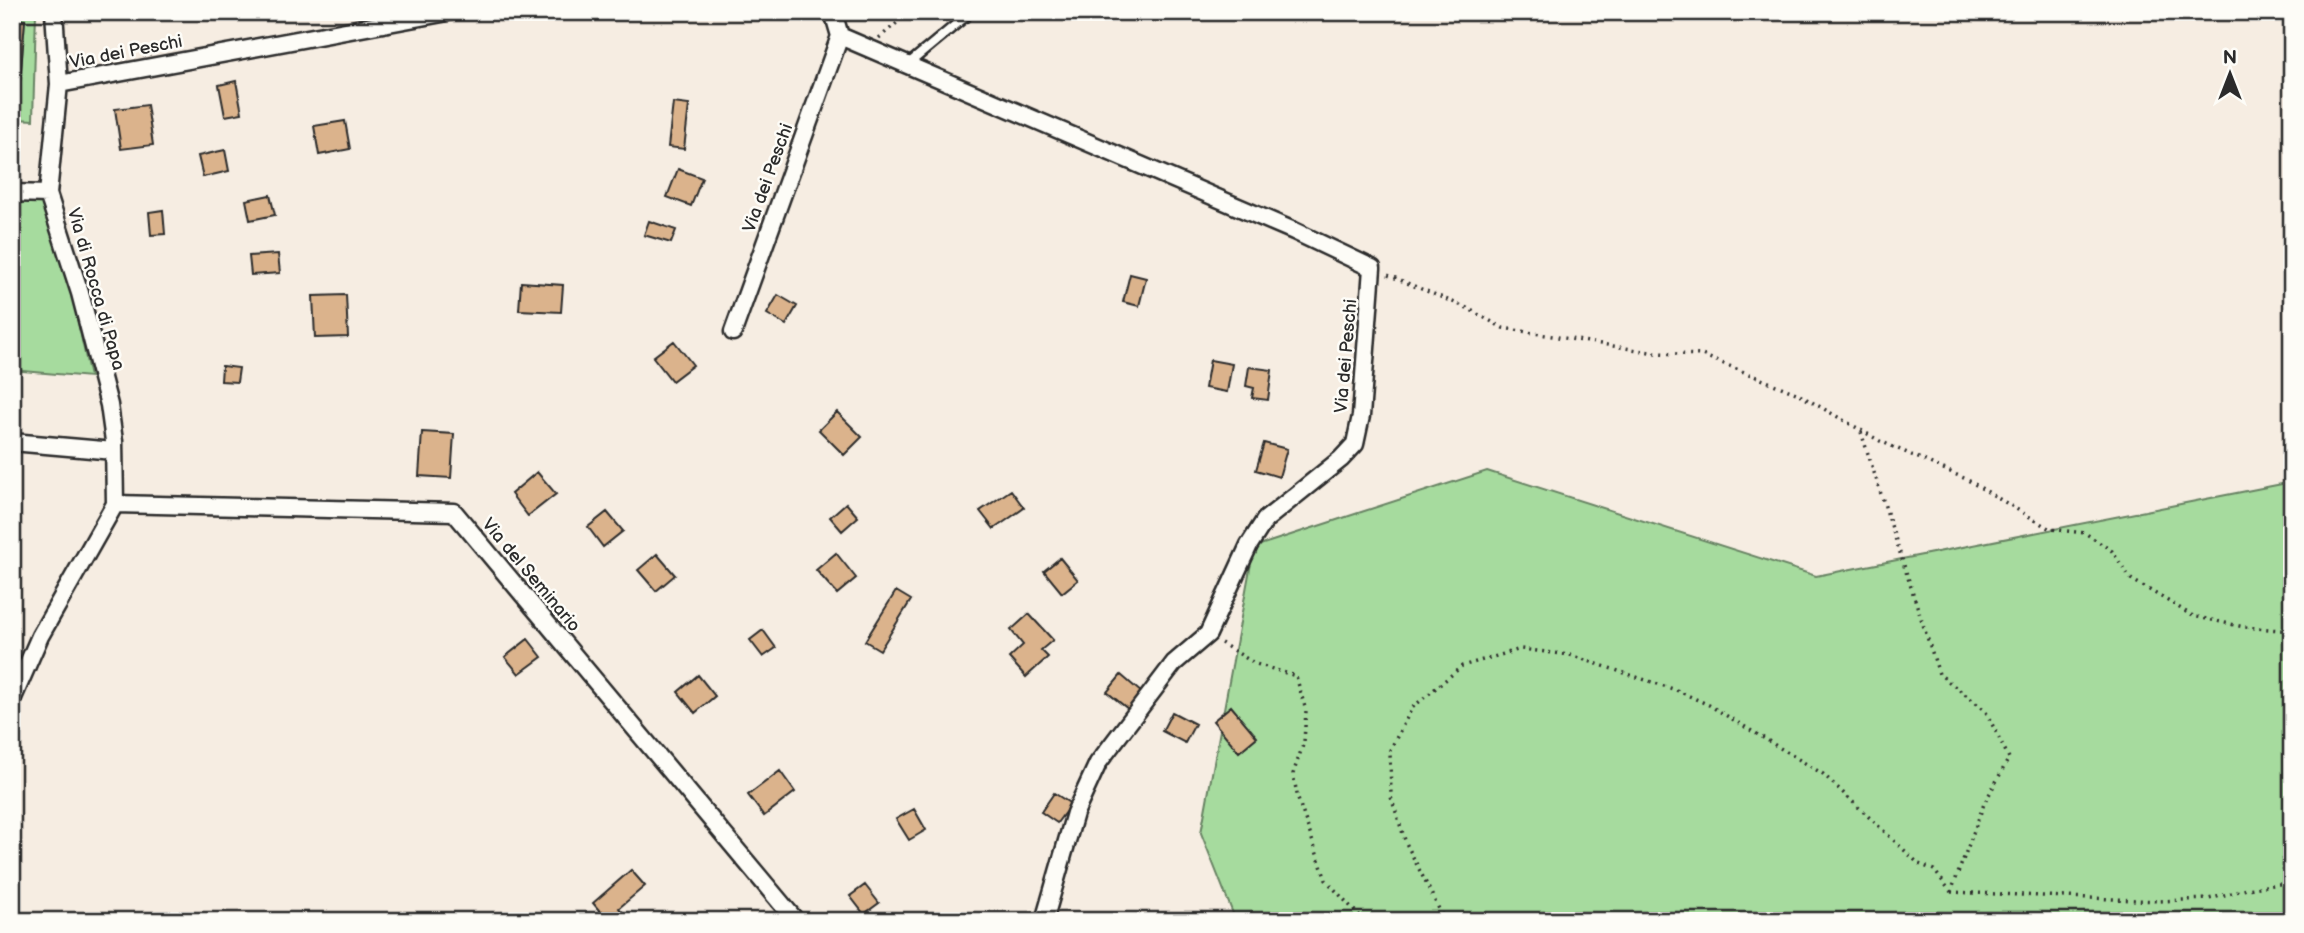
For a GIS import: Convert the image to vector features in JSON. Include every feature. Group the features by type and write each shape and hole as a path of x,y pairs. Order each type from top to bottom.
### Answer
{"street":[{"name":"Via di Rocca di Papa","path":"54,12 59,84 48,194 80,293 107,393 114,451 115,504"},
{"name":"Via dei Peschi","path":"59,84 448,12"},
{"path":"832,12 840,36 1294,231 1372,268"},
{"name":"Via dei Peschi","path":"733,332 840,36"},
{"path":"12,193 48,194"},
{"name":"Via dei Peschi","path":"1044,921 1075,813 1097,763 1174,663 1208,634 1249,545 1265,520 1342,459 1355,444 1361,416 1372,268"},
{"path":"12,442 114,451"},
{"path":"12,700 40,636 115,504"},
{"name":"Via del Seminario","path":"115,504 454,512 796,921"}],"lane":[{"path":"907,65 971,12"}],"path":[{"path":"867,48 910,12"},
{"path":"1372,268 1467,308 1503,328 1656,353 1702,355 1796,394 1880,441 1966,478 2050,529 2085,533 2112,551 2131,579 2193,617 2244,627 2292,631"},
{"path":"1860,430 1939,674 1985,710 2009,758 1984,804 1951,892"},
{"path":"1208,634 1256,664 1296,677 1306,711 1304,742 1293,774 1298,799 1307,830 1319,855 1325,880 1364,921"},
{"path":"1445,921 1406,844 1391,797 1390,750 1412,708 1462,666 1521,649 1570,655 1676,690 1709,705 1823,774 1919,864 1934,870 1951,892 2159,901 2209,899 2292,882"}],"green space":[{"path":"14,12 36,12 33,120 17,119 25,21 14,19"},
{"path":"12,193 26,193 41,203 52,223 65,262 90,377 12,370"},
{"path":"1487,471 1816,576 2292,482 2292,921 1236,921 1201,833 1254,547"}],"building":[{"path":"12,19 25,20 17,119 12,119"},
{"path":"236,81 242,113 225,116 219,85"},
{"path":"673,103 689,105 684,149 668,147"},
{"path":"147,105 153,145 121,149 115,109"},
{"path":"345,121 350,149 319,155 314,126"},
{"path":"12,132 21,132 18,176 12,176"},
{"path":"225,150 229,171 203,177 198,156"},
{"path":"678,169 702,178 691,206 667,197"},
{"path":"270,195 275,215 250,220 246,200"},
{"path":"163,210 165,234 151,235 149,212"},
{"path":"649,221 676,230 671,243 644,235"},
{"path":"278,254 280,273 251,275 249,256"},
{"path":"1130,274 1146,278 1139,306 1123,302"},
{"path":"521,282 563,285 561,312 519,310"},
{"path":"346,295 348,337 315,338 313,296"},
{"path":"778,295 797,306 786,325 767,314"},
{"path":"674,341 693,365 672,381 653,357"},
{"path":"1210,360 1232,364 1227,392 1205,388"},
{"path":"222,366 239,368 237,382 221,381"},
{"path":"1249,367 1272,370 1268,400 1252,398 1254,388 1246,386"},
{"path":"837,412 862,437 844,455 819,430"},
{"path":"422,432 454,434 451,478 419,476"},
{"path":"1264,443 1287,449 1279,477 1256,470"},
{"path":"537,472 556,494 528,516 511,494"},
{"path":"1011,490 1024,508 994,529 980,511"},
{"path":"846,503 858,517 842,531 830,517"},
{"path":"607,512 623,531 603,547 588,527"},
{"path":"836,553 856,578 837,594 816,570"},
{"path":"657,554 675,575 656,591 638,570"},
{"path":"1060,558 1078,580 1062,593 1044,571"},
{"path":"896,591 911,600 880,650 865,641"},
{"path":"1029,614 1053,640 1041,650 1048,657 1026,677 1009,658 1023,645 1011,630"},
{"path":"763,630 776,648 763,657 750,640"},
{"path":"528,639 542,657 519,674 505,657"},
{"path":"698,675 715,696 695,713 678,692"},
{"path":"1121,675 1142,693 1128,709 1107,692"},
{"path":"1231,706 1257,737 1239,752 1213,721"},
{"path":"1172,712 1195,724 1185,743 1162,731"},
{"path":"780,771 795,792 764,816 748,795"},
{"path":"1054,793 1071,804 1057,823 1041,812"},
{"path":"914,809 926,830 909,840 896,819"},
{"path":"631,870 645,886 619,908 625,915 619,921 608,921 593,903"},
{"path":"865,885 879,903 864,914 850,896"}]}
